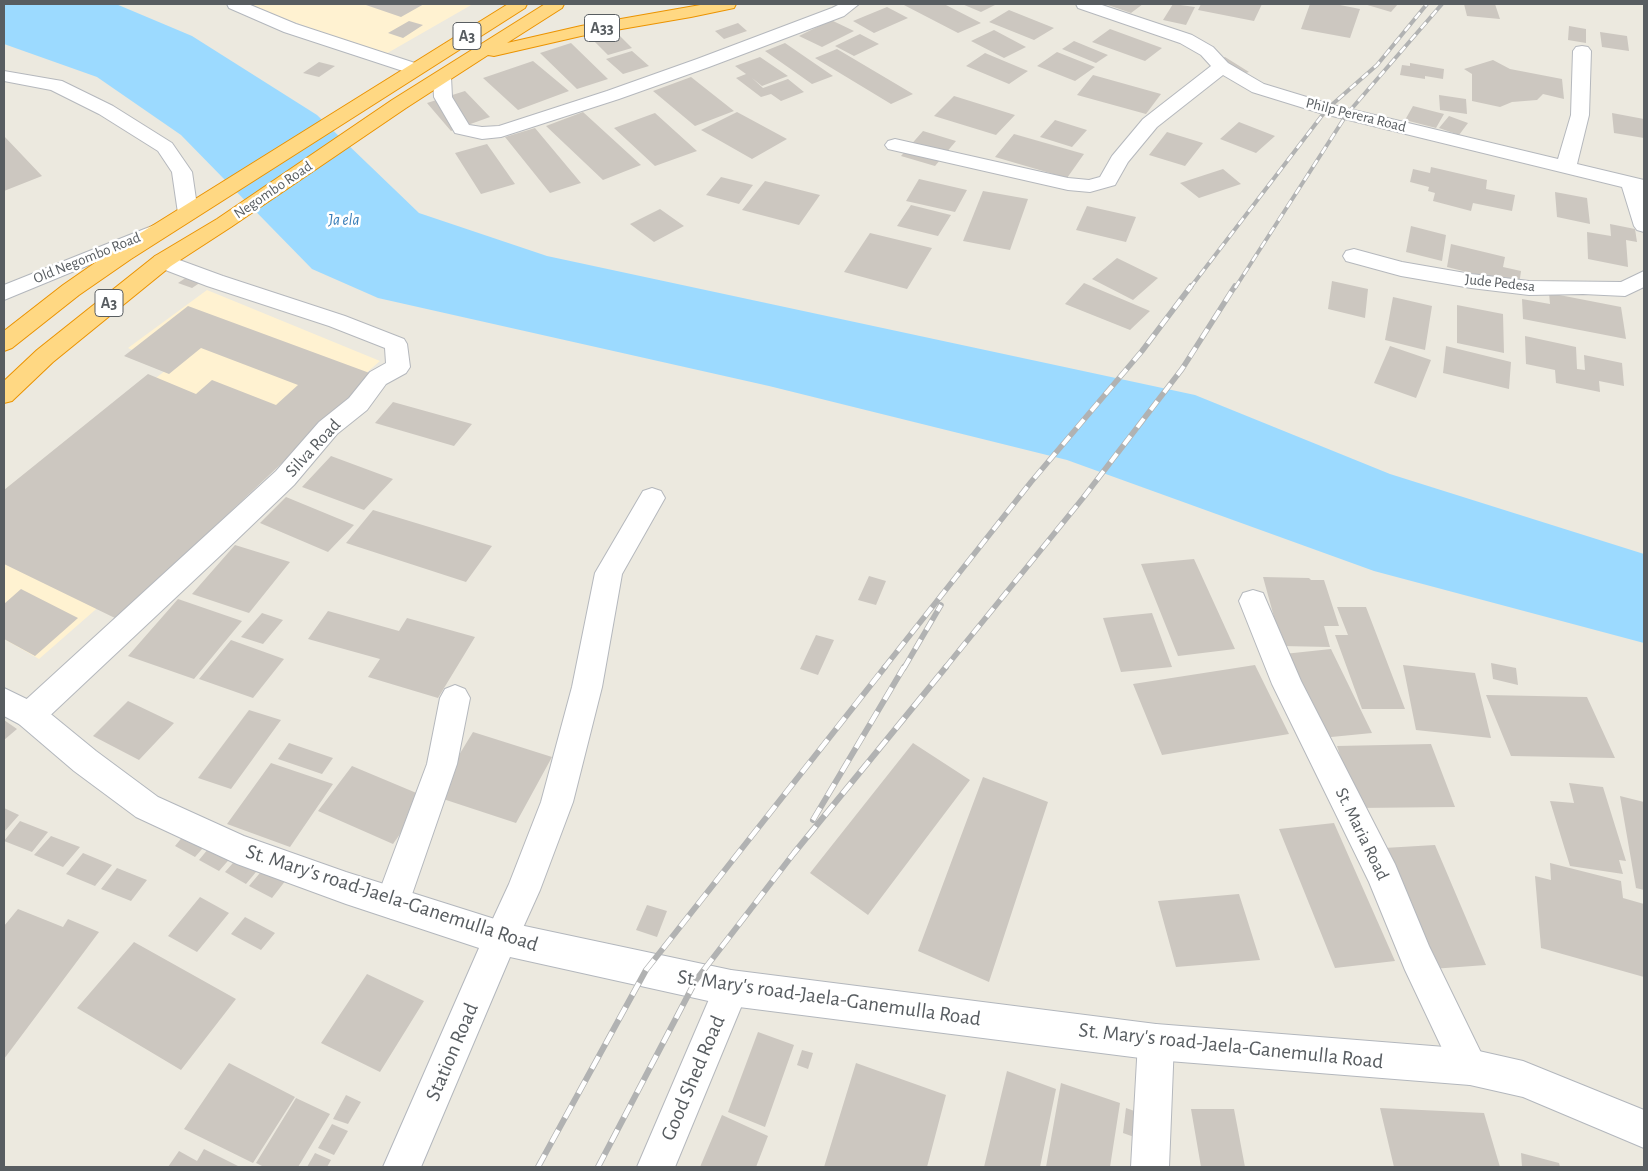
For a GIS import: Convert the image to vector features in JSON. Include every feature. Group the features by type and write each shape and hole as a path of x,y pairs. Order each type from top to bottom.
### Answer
{"highway":[{"name":"Negombo Road","path":"4,343 70,290 186,214 512,8 531,4"},
{"name":"Negombo Road","path":"4,395 45,356 163,261 224,223 422,89 556,4"},
{"name":"A33","path":"477,55 581,31 728,4"}],"street":[{"path":"235,4 290,28 416,69"},
{"path":"442,77 443,97 462,129 482,133 501,131 613,95 703,63 838,12 851,4"},
{"name":"Philp Perera Road","path":"1084,4 1186,39 1207,51 1222,67 1258,88 1328,109 1637,184"},
{"path":"1566,167 1580,115 1582,51"},
{"path":"895,145 1068,184 1090,186 1108,181 1119,160 1150,122 1222,67"},
{"path":"4,76 56,86 106,110 165,147 182,172 186,214"},
{"path":"1637,184 1644,226"},
{"name":"Old Negombo Road","path":"4,293 186,214"},
{"name":"Jude Pedesa","path":"1354,256 1401,269 1471,281 1530,288 1583,287 1626,289 1644,278"},
{"name":"Silva Road","path":"17,708 228,533 285,478 328,428 358,404 378,378 398,368 396,344 337,321 215,281 163,261"},
{"name":"Station Road","path":"402,1167 523,890 557,802 587,687 609,573 652,498"},
{"name":"St. Maria Road","path":"1253,601 1287,684 1383,875 1417,958 1470,1068"},
{"path":"392,903 442,764 455,698"},
{"name":"St. Mary's road-Jaela-Ganemulla Road","path":"17,708 147,807 237,849 392,903 501,938 731,988 1156,1042 1470,1068 1523,1079 1644,1129"},
{"name":"Good Shed Road","path":"656,1167 731,988"},
{"path":"1150,1167 1156,1042"}],"shaded area":[{"path":"245,4 473,4 384,55"},
{"path":"207,290 380,361 39,659 4,639 4,495 170,367 128,348"}],"water":[{"name":"Ja ela","path":"4,4 116,4 192,36 317,115 419,213 547,256 1195,395 1390,474 1644,554 1644,643 1374,571 1067,460 769,386 378,298 312,269 181,135 97,77 4,44"}],"building":[{"path":"424,4 401,17 366,5"},
{"path":"902,4 944,4 981,23 958,33"},
{"path":"962,4 997,4 981,12"},
{"path":"1105,4 1143,4 1131,13"},
{"path":"1173,4 1195,7 1186,25 1163,20"},
{"path":"1201,4 1262,4 1254,21 1198,10"},
{"path":"1310,4 1335,4 1360,9 1350,38 1301,29"},
{"path":"1364,4 1398,4 1391,12"},
{"path":"1464,4 1495,4 1500,19 1467,16"},
{"path":"887,7 908,18 874,33 853,21"},
{"path":"1009,10 1054,28 1034,40 989,22"},
{"path":"831,20 854,31 822,47 799,36"},
{"path":"409,21 423,25 403,38 388,33"},
{"path":"738,23 747,31 724,39 715,31"},
{"path":"1569,26 1586,29 1586,43 1568,40"},
{"path":"1110,29 1162,48 1145,61 1092,42"},
{"path":"994,30 1026,47 1004,58 971,41"},
{"path":"1600,32 1627,36 1629,51 1602,47"},
{"path":"617,33 632,48 608,55 593,40"},
{"path":"860,34 879,44 854,56 835,46"},
{"path":"1074,41 1108,55 1096,63 1062,49"},
{"path":"571,43 608,79 577,89 540,53"},
{"path":"785,43 833,76 812,84 765,51"},
{"path":"837,49 913,94 891,104 815,58"},
{"path":"632,51 649,66 623,74 606,59"},
{"path":"1057,52 1095,67 1075,81 1037,66"},
{"path":"985,53 1028,71 1009,84 966,66"},
{"path":"760,57 788,76 762,86 752,78 763,88 788,79 804,92 781,101 771,94 761,97 736,78 746,74 735,66"},
{"path":"1225,57 1249,72 1231,78 1208,63"},
{"path":"1493,60 1510,69 1562,79 1564,99 1543,94 1537,100 1512,102 1500,107 1472,101 1472,74 1464,69"},
{"path":"533,61 569,91 518,110 483,78"},
{"path":"319,62 335,66 319,77 303,73"},
{"path":"1410,63 1444,69 1443,79 1425,76 1425,79 1400,75 1402,65 1410,66"},
{"path":"1093,75 1161,94 1146,114 1077,95"},
{"path":"691,77 734,111 695,126 653,91"},
{"path":"465,91 490,117 451,131 427,103"},
{"path":"1439,95 1466,99 1467,114 1440,110"},
{"path":"954,96 1015,115 996,135 934,116"},
{"path":"1413,106 1444,114 1436,128 1405,120"},
{"path":"583,112 641,165 603,180 546,126"},
{"path":"737,112 787,139 752,159 701,130"},
{"path":"655,113 697,151 655,166 614,128"},
{"path":"1612,113 1644,119 1644,138 1614,133"},
{"path":"1449,116 1468,123 1459,135 1439,128"},
{"path":"1055,120 1087,130 1072,147 1040,137"},
{"path":"1239,122 1275,136 1256,153 1220,139"},
{"path":"535,128 581,183 550,193 505,137"},
{"path":"923,131 956,141 935,166 901,156"},
{"path":"1167,132 1203,143 1185,166 1149,155"},
{"path":"1014,134 1084,154 1067,178 995,157"},
{"path":"4,136 42,176 4,191"},
{"path":"487,144 515,184 481,194 455,153"},
{"path":"1431,167 1487,180 1486,189 1515,195 1512,211 1473,203 1471,211 1433,201 1435,193 1428,191 1429,187 1410,182 1413,169 1430,173"},
{"path":"1223,169 1241,184 1199,198 1180,183"},
{"path":"721,177 753,185 739,204 706,195"},
{"path":"919,179 967,190 955,212 906,201"},
{"path":"765,181 820,195 799,225 742,210"},
{"path":"983,191 1028,199 1010,250 963,241"},
{"path":"1555,192 1587,198 1590,224 1557,217"},
{"path":"911,205 951,215 938,236 897,226"},
{"path":"1087,206 1136,217 1126,242 1076,230"},
{"path":"660,209 684,226 654,242 630,224"},
{"path":"1610,224 1635,229 1637,242 1626,240 1628,267 1588,259 1587,232 1611,236"},
{"path":"1411,226 1446,235 1442,261 1406,252"},
{"path":"870,233 932,248 907,289 844,272"},
{"path":"1451,244 1505,257 1503,267 1521,271 1519,285 1447,267"},
{"path":"1117,258 1158,278 1133,300 1092,279"},
{"path":"187,277 201,282 192,288 178,283"},
{"path":"1332,281 1368,289 1365,318 1328,309"},
{"path":"1084,283 1150,311 1130,330 1065,304"},
{"path":"1549,293 1621,307 1626,339 1523,319 1522,299 1550,304"},
{"path":"1393,297 1432,306 1425,350 1385,340"},
{"path":"1457,305 1503,314 1504,353 1457,343"},
{"path":"188,306 375,375 117,619 4,564 4,490 148,374 196,394 212,380 276,405 298,385 201,348 169,374 124,356"},
{"path":"1525,336 1576,347 1577,369 1585,370 1584,355 1622,363 1624,386 1599,381 1600,392 1556,383 1555,370 1526,364"},
{"path":"1390,346 1431,360 1416,398 1374,383"},
{"path":"1446,346 1511,362 1509,389 1443,373"},
{"path":"393,402 472,424 454,446 375,423"},
{"path":"331,456 393,479 364,510 302,487"},
{"path":"286,497 354,525 328,552 260,523"},
{"path":"373,510 492,546 466,582 346,543"},
{"path":"235,545 290,562 249,613 192,594"},
{"path":"1194,559 1235,649 1178,656 1141,564"},
{"path":"869,576 886,581 876,605 858,600"},
{"path":"1263,577 1324,580 1339,626 1324,626 1330,647 1282,646"},
{"path":"21,589 78,618 35,656 4,639 4,604"},
{"path":"178,599 242,621 194,679 128,656"},
{"path":"1337,607 1366,607 1405,709 1362,709 1335,635 1348,635"},
{"path":"328,611 399,631 407,618 475,637 438,698 368,677 380,659 308,639"},
{"path":"262,613 283,620 263,644 241,637"},
{"path":"1152,613 1172,667 1121,672 1103,618"},
{"path":"816,635 834,640 818,675 800,669"},
{"path":"231,640 284,659 253,698 199,679"},
{"path":"1331,649 1372,733 1321,738 1284,654"},
{"path":"1491,663 1516,668 1518,685 1493,679"},
{"path":"1255,665 1289,734 1162,755 1133,684"},
{"path":"1403,665 1475,673 1491,738 1416,730"},
{"path":"1486,695 1587,697 1615,758 1511,756"},
{"path":"128,701 174,723 139,760 93,736"},
{"path":"249,710 281,720 231,789 198,778"},
{"path":"4,720 17,729 4,740"},
{"path":"473,732 552,757 516,823 434,796"},
{"path":"289,743 333,758 322,774 278,759"},
{"path":"913,743 970,780 868,915 810,873"},
{"path":"1431,744 1455,807 1357,808 1337,746"},
{"path":"271,763 333,784 290,847 227,824"},
{"path":"352,766 426,797 393,844 318,811"},
{"path":"983,777 1048,802 989,982 918,951"},
{"path":"1569,783 1603,787 1626,861 1619,860 1623,874 1570,866 1550,801 1574,803"},
{"path":"1620,796 1644,802 1644,890 1636,888"},
{"path":"4,808 19,815 4,832"},
{"path":"20,821 48,832 32,852 4,841"},
{"path":"1334,823 1395,961 1335,968 1279,829"},
{"path":"189,829 210,840 195,857 175,846"},
{"path":"51,836 80,847 63,867 34,855"},
{"path":"213,843 234,854 219,871 199,860"},
{"path":"1435,845 1486,965 1432,969 1384,848"},
{"path":"83,853 112,865 95,886 66,874"},
{"path":"240,855 261,866 246,884 225,872"},
{"path":"1550,863 1621,881 1623,898 1644,904 1644,977 1541,948 1535,876 1551,880"},
{"path":"117,868 147,880 131,901 101,889"},
{"path":"264,868 286,880 272,898 249,886"},
{"path":"1239,894 1260,960 1176,967 1158,901"},
{"path":"200,897 229,913 197,952 168,936"},
{"path":"647,905 667,911 657,937 636,930"},
{"path":"18,909 63,927 68,919 99,932 4,1059 4,926"},
{"path":"245,917 275,933 261,950 231,934"},
{"path":"134,942 236,999 181,1070 77,1008"},
{"path":"367,974 424,1001 380,1072 321,1043"},
{"path":"758,1032 794,1045 765,1127 728,1112"},
{"path":"802,1050 813,1053 808,1069 797,1065"},
{"path":"229,1063 295,1097 253,1163 184,1129"},
{"path":"856,1063 946,1095 927,1167 824,1167"},
{"path":"1007,1071 1056,1089 1040,1167 984,1167"},
{"path":"1061,1083 1120,1103 1110,1167 1046,1167"},
{"path":"346,1095 361,1102 348,1124 333,1119"},
{"path":"296,1098 330,1114 298,1167 264,1167 256,1163"},
{"path":"1126,1108 1140,1113 1137,1138 1123,1133"},
{"path":"1380,1108 1484,1113 1500,1167 1394,1167"},
{"path":"1191,1109 1234,1109 1245,1167 1201,1167"},
{"path":"722,1115 768,1136 756,1167 700,1167"},
{"path":"332,1124 348,1131 334,1155 318,1148"},
{"path":"204,1149 240,1167 168,1167 179,1151 197,1161"},
{"path":"315,1153 331,1160 327,1167 307,1167"},
{"path":"1521,1153 1559,1163 1560,1167 1522,1167"}],"railway":[{"path":"1190,288 1327,109 1377,65 1427,4"},
{"path":"1235,288 1347,114 1442,4"},
{"path":"884,668 1031,482 1142,351 1191,286"},
{"path":"945,668 1083,498 1182,369 1235,286"},
{"path":"904,668 941,605"},
{"path":"538,1167 646,970 885,667"},
{"path":"813,820 904,667"},
{"path":"598,1167 696,980 794,853 946,667"}]}
